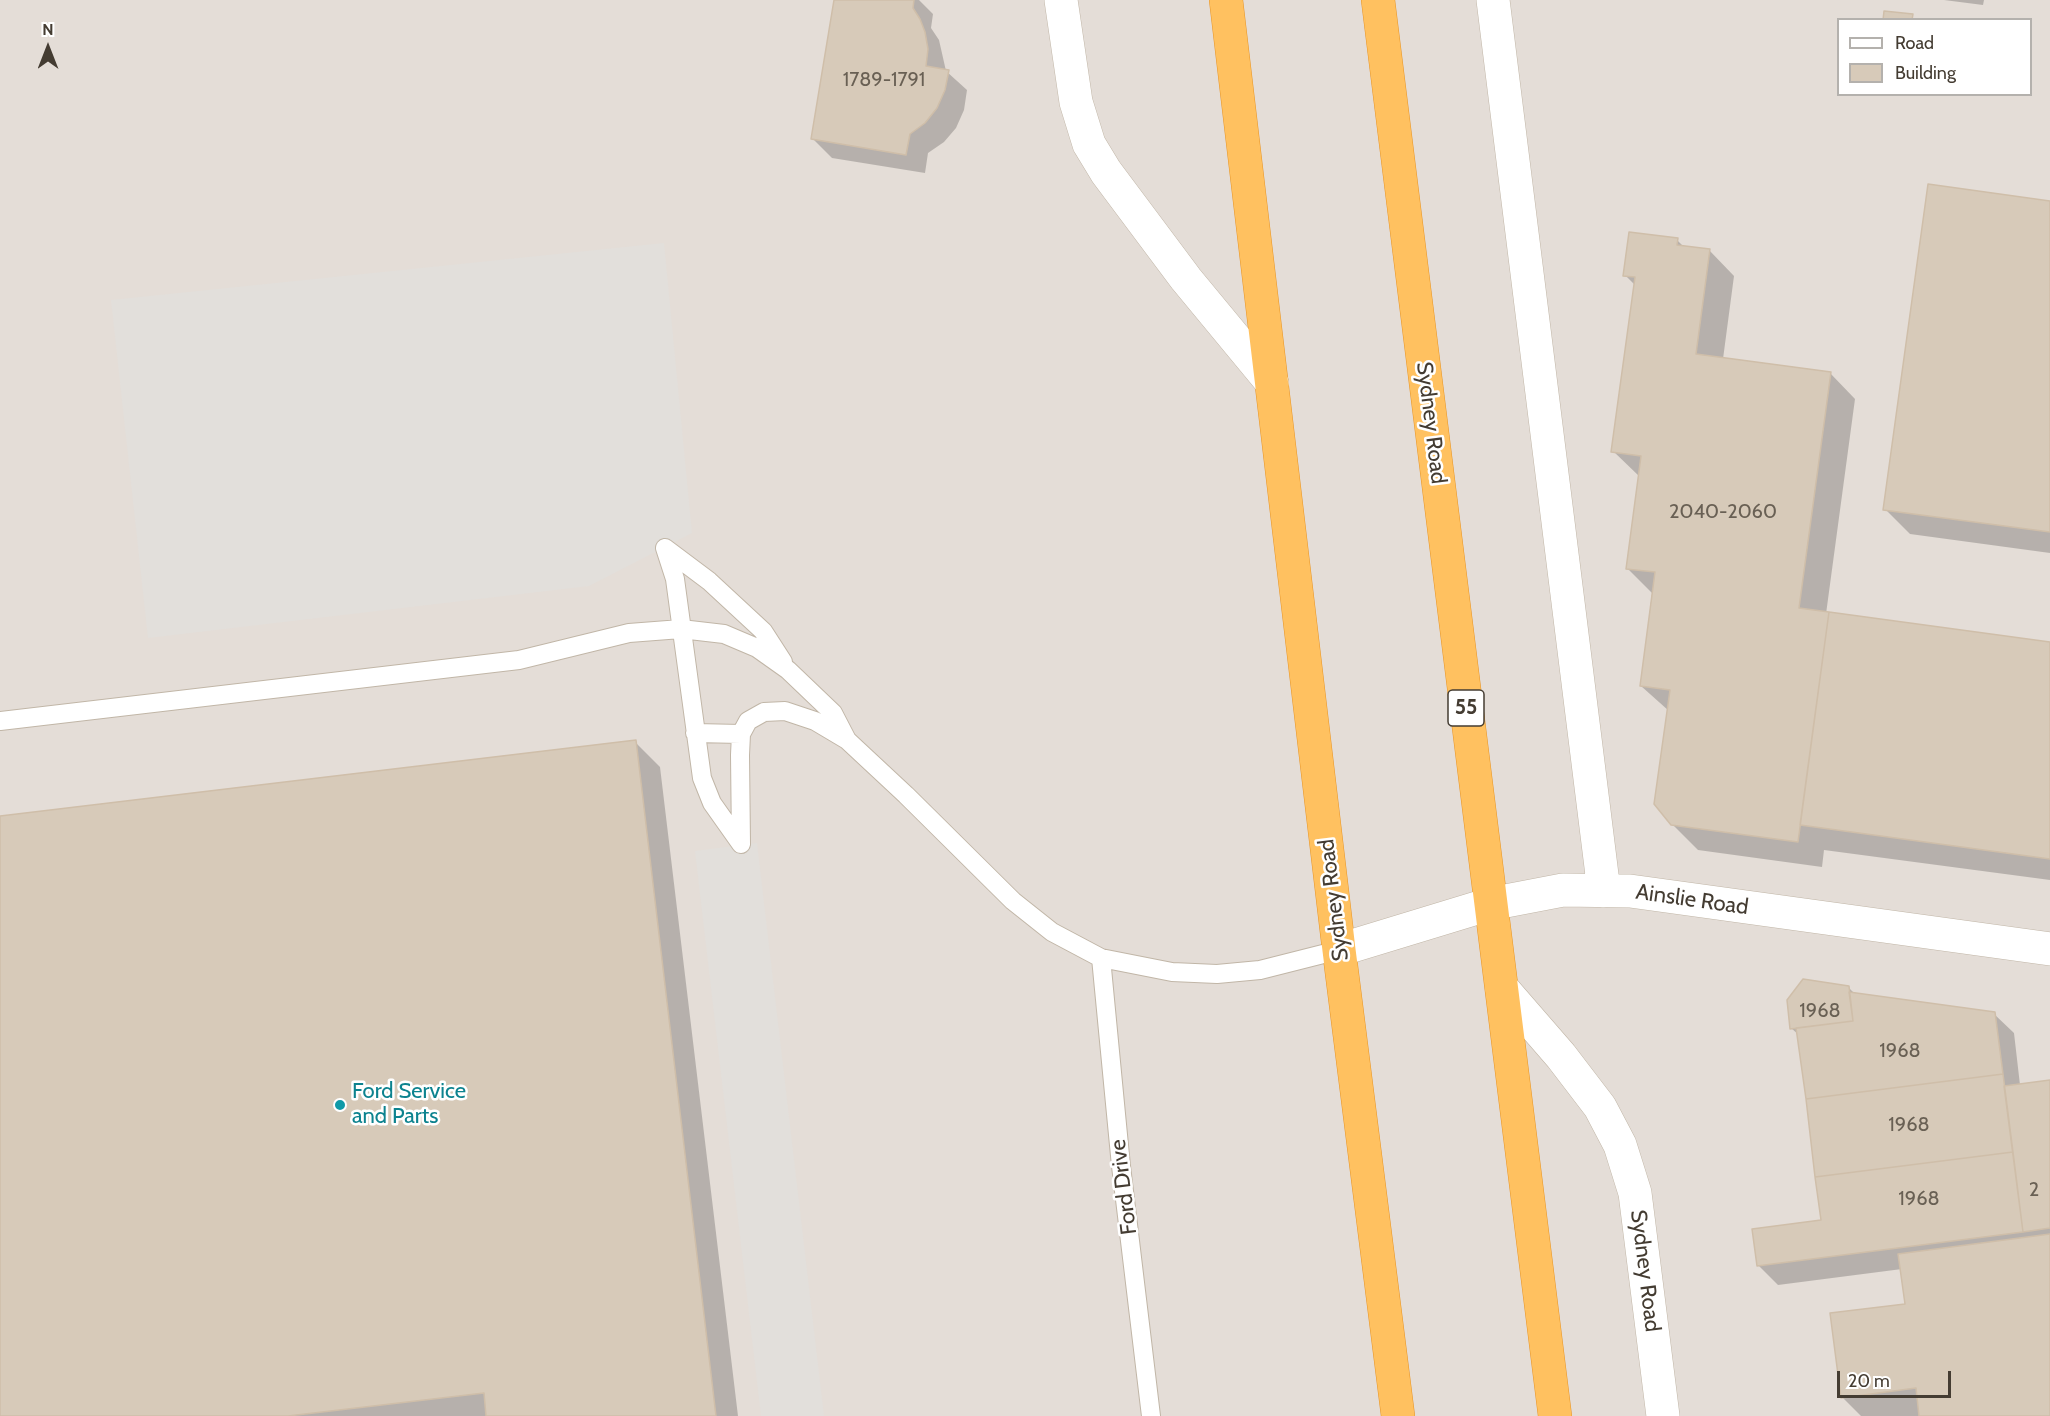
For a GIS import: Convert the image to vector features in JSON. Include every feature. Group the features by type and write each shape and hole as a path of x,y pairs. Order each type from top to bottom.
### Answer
{"highway":[{"name":"Sydney Road","path":"1226,0 1398,1416"},
{"name":"Sydney Road","path":"1378,0 1555,1416"}],"street":[{"path":"1061,0 1076,102 1089,144 1106,172 1186,279 1272,383"},
{"path":"1493,0 1604,891"},
{"name":"Ainslie Road","path":"1340,950 1490,904 1563,890 1630,891 2050,949"},
{"name":"Sydney Road","path":"1502,988 1561,1056 1600,1107 1620,1145 1635,1193 1663,1416"}],"lane":[{"path":"788,670 763,631 709,581 664,548 675,579 702,778 712,803 741,844 741,734 748,721 764,712 784,711 815,721 847,740 1013,901 1052,932 1101,958 1172,972 1217,974 1260,970 1340,950"},
{"path":"0,721 519,660 629,633 681,629 723,634 757,648 788,670 833,713 847,740"},
{"path":"695,733 741,734"},
{"name":"Ford Drive","path":"1101,958 1119,1144 1151,1416"}],"shaded area":[{"path":"0,0 2050,0 2050,1416 0,1416"},
{"path":"664,243 692,533 589,586 148,638 111,300"},
{"path":"757,843 824,1416 761,1416 695,851"}],"building":[{"path":"834,0 914,0 913,8 925,32 928,49 926,66 949,70 945,90 937,108 925,123 910,134 906,155 811,139"},
{"path":"1884,11 1913,14 1912,18 1883,18"},
{"path":"1928,184 2050,201 2050,532 1883,510"},
{"path":"1629,232 1678,238 1677,245 1710,249 1696,354 1831,372 1799,608 1829,612 1798,842 1671,825 1654,804 1670,690 1640,686 1655,572 1626,569 1641,456 1611,452 1635,277 1623,276"},
{"path":"1829,612 2050,642 2050,859 1800,825"},
{"name":"Ford Service and Parts","path":"636,740 716,1416 486,1416 484,1393 288,1416 0,1416 0,816"},
{"path":"1803,979 1849,986 1853,1021 1790,1029 1787,1000"},
{"path":"1849,992 1995,1012 2003,1074 1806,1099 1796,1028 1853,1021"},
{"path":"2003,1074 2013,1152 1815,1177 1806,1099"},
{"path":"2050,1080 2050,1228 2023,1232 2004,1086"},
{"path":"2013,1152 2023,1232 1757,1266 1752,1229 1821,1220 1815,1177"},
{"path":"2050,1234 2050,1416 1919,1416 1916,1388 1841,1398 1830,1313 1905,1304 1898,1254"}],"place":[{"name":"Ford Service and Parts","path":"340,1105"}]}
